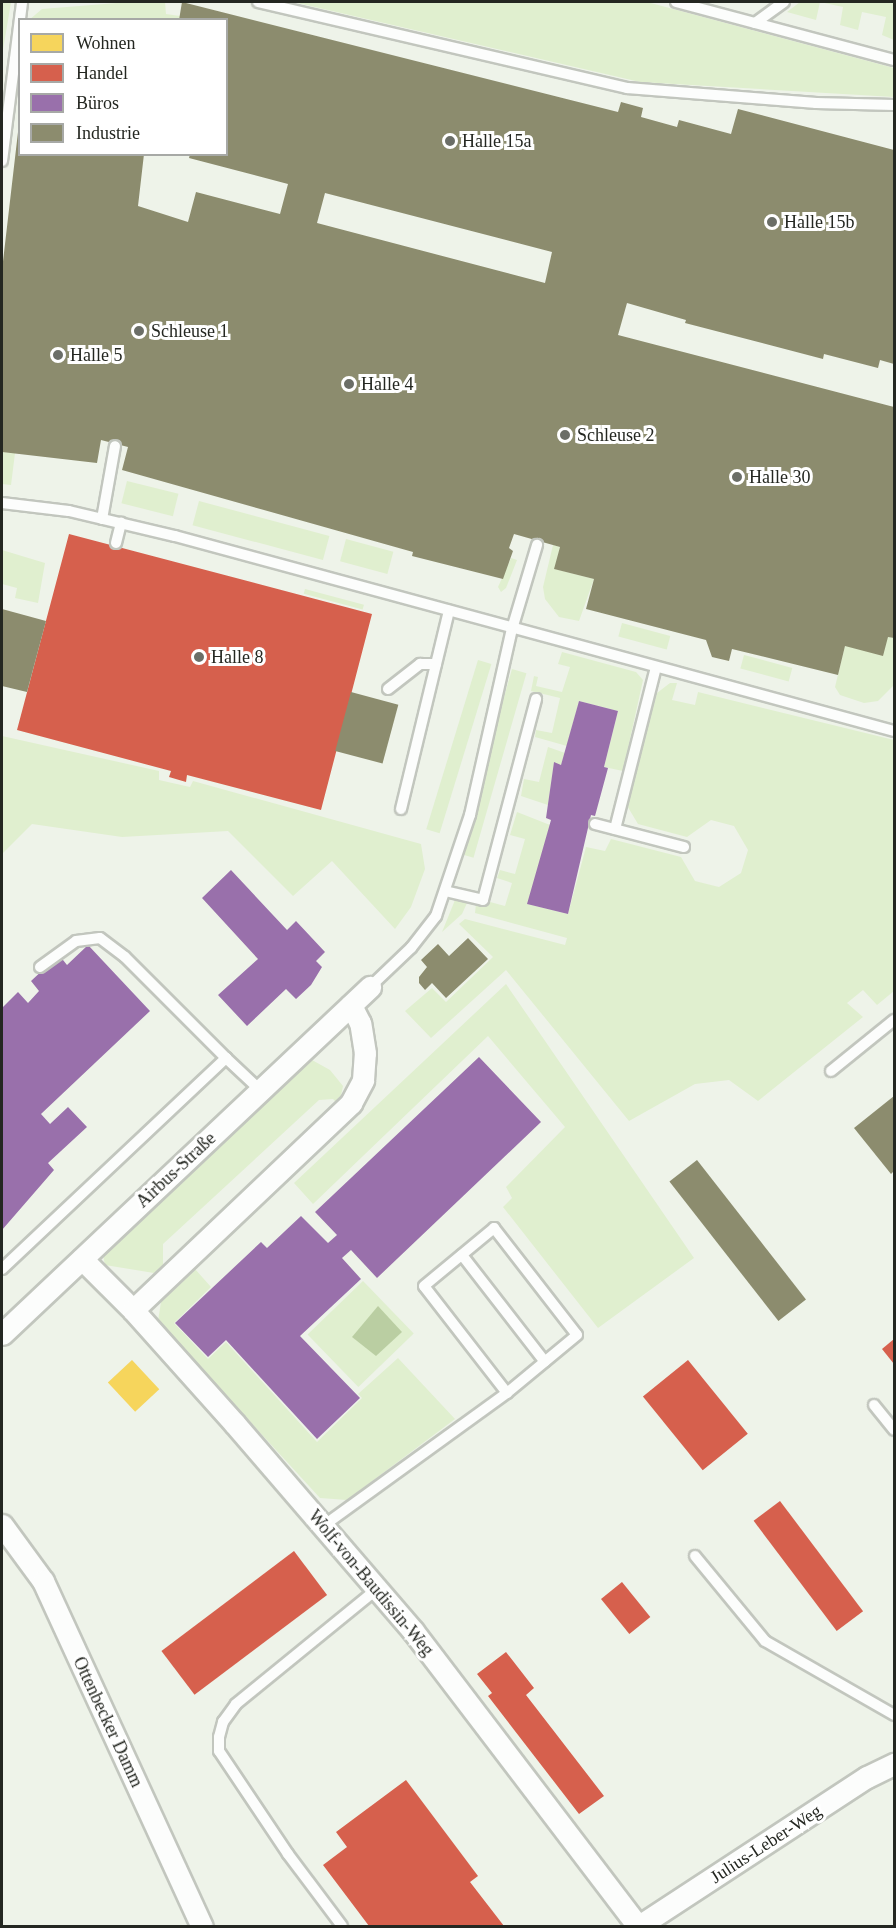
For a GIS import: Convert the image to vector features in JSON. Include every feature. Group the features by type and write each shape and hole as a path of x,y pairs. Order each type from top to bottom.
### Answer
{"street":[{"name":"Airbus-Straße","path":"2,1334 370,987"},
{"path":"133,1310 351,1103 363,1080 364,1053 360,1023 351,1005"},
{"name":"Wolf-von-Baudissin-Weg","path":"82,1259 133,1310 377,1589 638,1926"},
{"name":"Ottenbecker Damm","path":"2,1525 43,1581 202,1926"},
{"name":"Julius-Leber-Weg","path":"638,1926 867,1777 894,1764"}],"lane":[{"path":"258,2 627,88 816,103 894,105"},
{"path":"676,2 894,60"},
{"path":"755,23 784,2"},
{"path":"23,18 25,3"},
{"path":"2,161 18,51"},
{"path":"102,519 115,446"},
{"path":"2,504 121,523 894,731"},
{"path":"116,543 121,523"},
{"path":"370,987 421,938 436,916 470,815 512,628 537,545"},
{"path":"400,809 449,611"},
{"path":"388,689 420,664 436,664"},
{"path":"615,829 656,667"},
{"path":"445,891 483,900 536,699"},
{"path":"595,824 684,847"},
{"path":"40,967 76,941 100,938 124,957 260,1090"},
{"path":"831,1071 894,1020"},
{"path":"2,1269 226,1058"},
{"path":"323,1526 507,1393 578,1335 494,1228 424,1286 507,1393"},
{"path":"462,1255 545,1362"},
{"path":"874,1404 894,1430"},
{"path":"695,1556 765,1641 894,1714"},
{"path":"342,1926 288,1854 219,1751 219,1737 222,1722 236,1704 377,1589"}],"shaded area":[{"path":"2,2 11,2 3,50 2,50"},
{"path":"129,2 165,2 166,14 180,16 180,18 31,18 42,9"},
{"path":"293,2 647,2 894,68 894,97 640,82"},
{"path":"800,2 820,2 816,20 787,12"},
{"path":"820,2 894,2 894,40 882,35 886,17 862,12 858,30 840,25 843,7"},
{"path":"2,452 15,453 11,485 2,484"},
{"path":"127,481 178,494 173,516 121,503"},
{"path":"199,501 329,536 323,560 193,525"},
{"path":"346,539 393,552 387,574 340,561"},
{"path":"553,545 560,547 555,569 594,579 579,621 559,617 545,599 543,587"},
{"path":"2,550 45,563 38,603 15,598 17,588 2,584"},
{"path":"511,558 517,560 506,588 501,592 498,587"},
{"path":"305,589 364,605 363,610 304,594"},
{"path":"622,623 670,636 667,649 618,637"},
{"path":"888,637 894,638 893,686 878,701 864,703 840,695 835,687 845,646"},
{"path":"562,652 636,672 643,680 623,771 604,767 618,711 579,701 567,746 535,737 536,730 552,733 560,698 531,691 534,676 538,677 536,686 562,692 570,667 558,664"},
{"path":"744,655 792,668 789,681 740,669"},
{"path":"478,660 491,664 440,833 426,829"},
{"path":"512,669 526,673 473,858 459,854"},
{"path":"670,683 677,683 672,700 695,705 698,692 894,740 894,991 877,1005 863,990 847,1003 863,1017 758,1101 729,1080 695,1084 629,1121 506,970 431,1038 405,1011 432,988 446,1002 493,957 459,924 465,919 565,945 567,938 475,913 476,904 490,902 505,906 512,883 497,878 500,870 515,874 525,839 510,835 517,812 550,825 528,904 568,914 586,847 605,851 611,839 681,857 695,881 719,887 741,873 748,850 734,826 711,820 687,837 638,824 626,804 657,693"},
{"path":"2,736 159,771 159,780 190,787 193,781 421,844 425,869 411,907 395,929 332,861 293,896 228,831 122,837 32,824 2,854"},
{"path":"548,747 565,753 561,765 554,763 548,805 521,796 524,779 539,782"},
{"path":"455,900 467,903 462,914 442,932"},
{"path":"506,984 694,1258 598,1328 503,1207 512,1198 506,1187 565,1127 488,1036 313,1204 294,1183"},
{"path":"312,1060 330,1070 343,1086 339,1105 333,1099 319,1100 163,1244 163,1265 154,1273 105,1265 103,1255"},
{"path":"195,1269 211,1287 174,1323 208,1359 226,1342 317,1442 362,1398 358,1394 398,1358 455,1419 347,1500 320,1498 158,1321 161,1302"},
{"path":"363,1281 414,1334 358,1387 308,1334"},
{"path":"378,1306 402,1332 376,1356 352,1337"}],"building: Wohnen":[{"path":"132,1360 159,1389 135,1412 108,1383"}],"building: Handel":[{"name":"Halle 8","path":"69,534 372,614 321,810 187,775 186,782 169,777 171,771 17,730"},
{"path":"894,1339 894,1364 882,1349"},
{"path":"688,1360 748,1434 703,1470 643,1397"},
{"path":"780,1501 863,1611 837,1631 754,1521"},
{"path":"294,1551 327,1595 195,1695 161,1651"},
{"path":"622,1582 650,1617 629,1634 601,1599"},
{"path":"506,1652 534,1688 526,1695 604,1796 579,1814 488,1696 492,1693 477,1674"},
{"path":"406,1780 478,1876 470,1882 504,1926 369,1926 323,1865 347,1847 336,1832"}],"building: Büros":[{"path":"579,701 618,711 604,767 608,768 595,816 591,815 568,914 527,904 551,820 546,818 554,762 561,765"},
{"path":"231,870 287,930 296,921 325,952 316,961 322,967 311,985 296,999 286,989 247,1026 218,995 258,959 202,898"},
{"path":"88,945 150,1011 41,1114 50,1124 68,1107 87,1127 48,1163 54,1170 2,1230 2,1008 18,992 28,1003 39,991 31,981 59,955 67,965"},
{"path":"479,1057 541,1122 377,1278 351,1250 342,1258 361,1279 300,1336 360,1398 317,1439 226,1340 208,1357 175,1323 261,1242 267,1248 301,1216 328,1243 337,1235 315,1212"}],"building: Industrie":[{"path":"182,2 618,112 621,102 643,108 641,117 677,127 679,120 731,134 738,109 894,150 894,364 880,360 878,368 824,354 823,359 685,323 686,320 627,303 618,335 894,407 894,638 888,637 883,656 845,646 838,675 732,649 729,661 712,657 706,640 586,609 594,579 554,569 560,547 514,534 509,548 513,551 503,579 412,556 413,552 122,470 128,447 101,440 97,463 2,452 2,270 18,132 18,156 144,156 138,206 188,222 196,192 280,214 288,184 189,158 190,156 228,156 228,18 179,18","holes":["325,193 552,252 545,283 317,223"]},
{"path":"2,609 46,621 27,692 2,686"},
{"path":"351,692 398,705 383,764 335,751"},
{"path":"468,938 488,959 446,998 432,983 425,990 419,983 419,977 427,967 421,960 438,944 449,956"},
{"path":"894,1096 894,1171 891,1174 854,1128"},
{"path":"697,1160 806,1299 778,1321 669,1182"}],"place":[{"name":"Halle 15a","path":"450,141"},
{"name":"Halle 15b","path":"772,222"},
{"name":"Schleuse 1","path":"139,331"},
{"name":"Halle 5","path":"58,355"},
{"name":"Halle 4","path":"349,384"},
{"name":"Schleuse 2","path":"565,435"},
{"name":"Halle 30","path":"737,477"},
{"name":"Halle 8","path":"199,657"}]}
